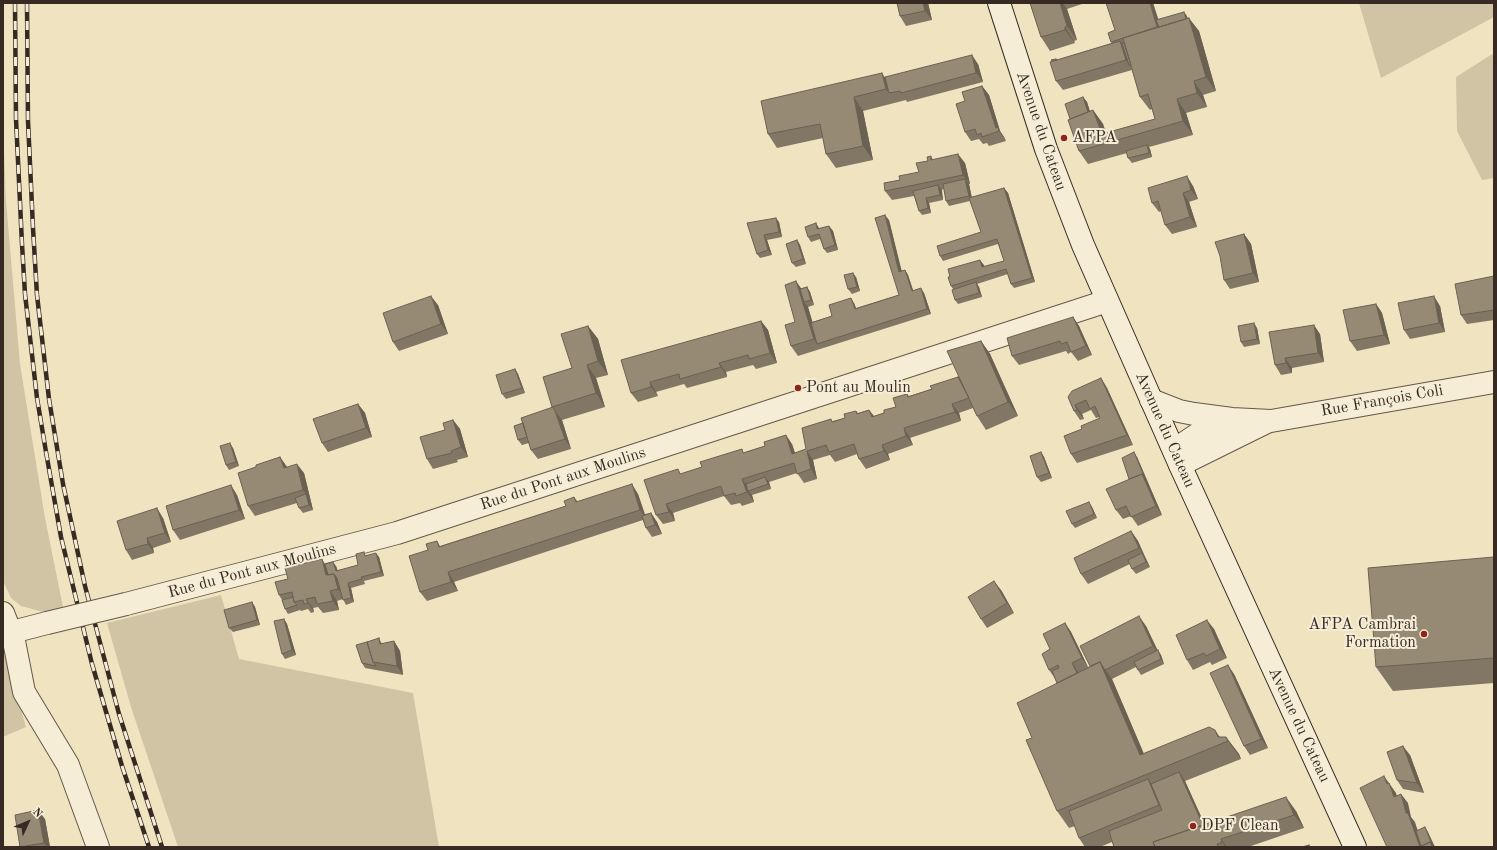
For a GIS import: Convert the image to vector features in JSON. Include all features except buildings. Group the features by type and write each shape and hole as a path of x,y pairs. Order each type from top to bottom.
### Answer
{"street":[{"name":"Avenue du Cateau","path":"999,3 1062,194 1107,301 1355,847"},
{"name":"Rue du Pont aux Moulins","path":"7,623 47,623 126,604 397,533 1107,301"},
{"name":"Rue François Coli","path":"1177,457 1271,421 1494,382"},
{"name":"Rue François Coli","path":"1151,400 1179,411 1232,419 1271,421"},
{"name":"Rue François Coli","path":"1177,457 1206,428 1232,419"},
{"path":"7,623 24,692 68,765 98,847"}],"shaded area":[{"path":"1359,3 1494,3 1494,17 1381,78"},
{"path":"1494,53 1494,178 1482,180 1457,131 1456,77"},
{"path":"3,126 6,201 20,364 45,518 64,612 54,615 21,606 11,598 3,581"},
{"path":"221,595 239,659 413,693 439,847 178,847 131,707 107,623"},
{"path":"3,649 26,727 3,737"}],"railway":[{"path":"15,3 16,119 22,244 25,294 37,398 61,537 92,664 122,766 149,847"},
{"path":"27,3 28,121 33,228 37,295 49,399 63,484 85,586 119,714 162,847"}],"place":[{"name":"AFPA","path":"1064,138"},
{"name":"Pont au Moulin","path":"798,388"},
{"name":"AFPA Cambrai Formation","path":"1424,634"},
{"name":"DPF Clean","path":"1193,826"}]}
